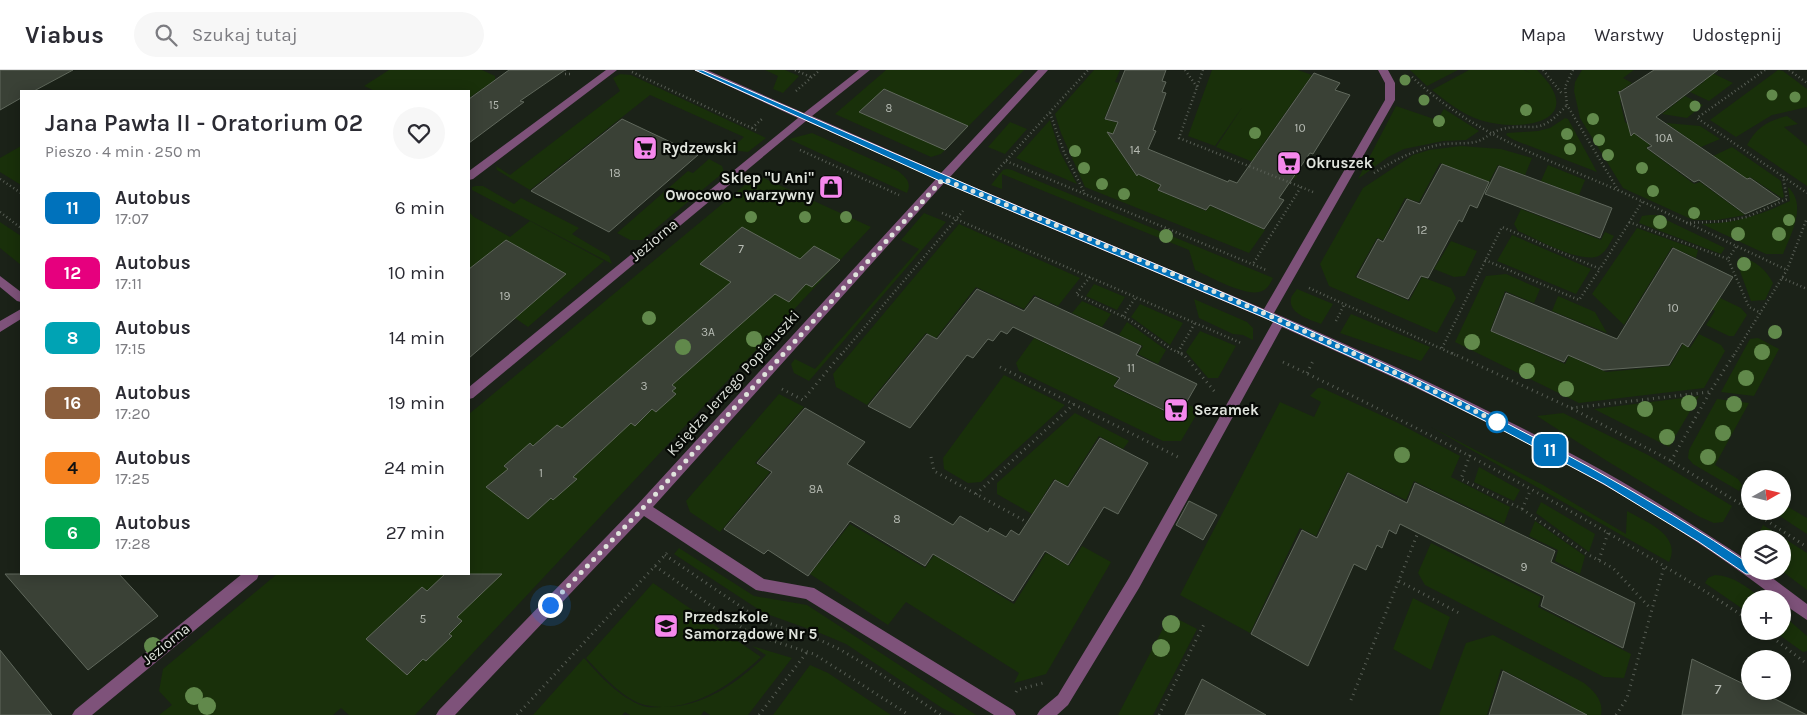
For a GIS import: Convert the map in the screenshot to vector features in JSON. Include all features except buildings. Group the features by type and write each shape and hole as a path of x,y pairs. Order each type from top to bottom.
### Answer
{"street":[{"path":"470,175 612,70"},
{"path":"699,70 943,179 1280,320 1425,387 1569,460 1654,508 1741,565"},
{"name":"Jeziorna","path":"470,393 777,139 864,70"},
{"name":"Księdza Jerzego Popiełuszki","path":"444,715 643,508 919,204 1044,70"},
{"path":"1266,314 1390,100 1390,83 1383,70"},
{"path":"0,280 20,297"},
{"path":"0,328 20,314"},
{"path":"1045,715 1063,700 1134,583 1280,320"},
{"path":"643,508 761,585 810,592 1005,715"},
{"name":"Jeziorna","path":"80,715 251,575"},
{"path":"1763,580 1807,613"}],"path":[{"path":"627,70 919,204 1262,352 1470,455 1608,533 1741,615"},
{"path":"795,70 812,77 820,70"},
{"path":"1088,70 1006,161 1252,264 1442,348 1571,408 1671,461 1741,505"},
{"path":"1185,70 1197,87"},
{"path":"1202,70 1179,138 1301,187 1252,264"},
{"path":"1543,70 1564,97 1618,190"},
{"path":"1564,97 1565,84 1573,70"},
{"path":"1764,70 1697,118 1807,193"},
{"path":"1789,70 1807,84"},
{"path":"1411,76 1443,104 1489,134 1618,190 1787,270"},
{"path":"1368,177 1408,153 1446,144 1472,143 1503,128 1540,127 1555,119 1567,105"},
{"path":"1050,112 1064,152 1085,194"},
{"path":"1686,223 1726,221 1747,217 1787,199 1783,176"},
{"path":"0,179 20,192"},
{"path":"1485,260 1579,300 1642,202"},
{"path":"0,212 20,227"},
{"path":"1671,461 1710,392 1787,270 1807,218"},
{"path":"809,392 956,219"},
{"path":"1629,222 1728,259 1749,307 1761,313"},
{"path":"1442,348 1502,226 1600,269"},
{"path":"1728,259 1736,247"},
{"path":"1090,277 1076,294 1123,316 1184,355 1215,392"},
{"path":"1782,278 1807,289"},
{"path":"1123,316 1136,297"},
{"path":"1178,352 1195,323"},
{"path":"1000,367 1198,467"},
{"path":"1571,408 1710,392"},
{"path":"976,494 1074,404"},
{"path":"1470,455 1461,479 1522,509 1614,568 1651,609"},
{"path":"931,457 934,471 1025,521"},
{"path":"1522,509 1530,489"},
{"path":"1765,520 1807,547"},
{"path":"1599,560 1608,533"},
{"path":"517,715 684,534"},
{"path":"1352,700 1417,536"},
{"path":"665,555 762,621 820,640 842,650 941,715"},
{"path":"655,566 751,634 807,652 834,665 910,715"},
{"path":"1616,715 1627,698 1664,567"},
{"path":"1399,581 1459,613"},
{"path":"1159,715 1205,622"},
{"path":"1776,640 1807,664"},
{"path":"759,715 807,652"}],"green space":[{"path":"389,70 482,70 495,76 495,80 470,97 470,90 373,90 364,86"},
{"path":"765,70 785,70 799,76 783,93 773,89 778,76"},
{"path":"886,70 1024,70 941,154 931,157 835,114"},
{"path":"1094,70 1120,70 1115,82 1119,83 1104,119 1118,123 1111,138 1134,173 1160,185 1157,190 1206,211 1210,206 1265,230 1249,253 1085,187 1061,133 1055,114"},
{"path":"1212,70 1298,70 1312,75 1256,154 1300,171 1295,179 1216,147 1243,106 1215,146 1188,136"},
{"path":"1410,70 1458,70 1427,86"},
{"path":"1469,70 1524,70 1530,73 1525,70 1537,70 1551,88 1556,102 1553,112 1544,119 1530,124 1497,124 1480,120 1467,114 1432,90"},
{"path":"1582,70 1634,70 1623,78 1632,83 1617,93 1624,97 1620,101 1625,122 1633,128 1629,130 1650,145 1646,148 1694,184 1700,182 1745,215 1717,220 1693,220 1623,188 1580,118 1574,91 1575,82"},
{"path":"1778,70 1783,71 1807,89 1807,107 1772,115 1736,137 1710,120"},
{"path":"1708,71 1733,83 1709,101 1690,92 1705,81 1699,77"},
{"path":"620,74 631,75 766,138 748,152 730,150 744,137 650,95 530,190 497,170 496,166 510,175 620,91 613,78"},
{"path":"1685,96 1703,105 1687,118 1662,114"},
{"path":"1396,106 1437,120 1444,109 1479,131 1466,140 1443,141 1404,149 1388,157 1358,179"},
{"path":"1787,116 1798,124 1784,127 1807,146 1807,186 1747,145 1763,126"},
{"path":"1565,118 1568,119 1597,172 1514,140 1506,135 1507,133 1538,131 1550,128"},
{"path":"1050,120 1060,152 1077,184 1016,158"},
{"path":"1010,122 1027,129 1005,154 988,147"},
{"path":"1666,123 1700,126 1720,139 1701,147"},
{"path":"812,133 898,171 907,180 909,186 907,193 789,139"},
{"path":"1461,146 1501,149 1532,158 1525,175 1498,165 1489,182 1440,163 1419,202 1405,198 1383,240 1377,238 1355,277 1409,301 1422,277 1451,288 1456,298 1437,333 1329,286 1320,264 1363,188 1413,155 1429,150"},
{"path":"20,147 20,184 0,172 0,158"},
{"path":"1732,147 1781,181 1784,197 1782,198 1750,177 1746,179 1734,169 1731,170 1711,157"},
{"path":"709,159 722,166 724,172 642,240 630,240 617,233 688,171 693,173"},
{"path":"1548,165 1585,180 1579,195 1541,181"},
{"path":"1007,169 1273,278 1267,288 1258,292 1249,292 1230,286 1195,270 1189,250 1002,174 1002,189 991,185 1003,170"},
{"path":"757,175 871,227 415,715 349,715 341,708 333,715 159,715 172,705 159,691 163,669 276,575 470,575 470,413"},
{"path":"483,186 514,204 521,198 579,228 572,234 609,256 612,264 472,190 472,187"},
{"path":"1788,187 1794,194 1797,210 1794,228 1783,254 1766,254 1702,224 1737,220 1758,215 1779,206 1790,201"},
{"path":"1521,209 1601,240 1605,232 1614,236 1600,255 1583,257 1572,254 1547,245 1518,231 1514,224"},
{"path":"470,213 510,237 530,221 604,261 528,327 515,318 566,274 506,240 470,268"},
{"path":"924,213 946,222 809,381 794,373 791,364 795,359 815,369 919,249 901,240"},
{"path":"1656,215 1725,248 1721,254 1639,223 1642,216"},
{"path":"0,222 20,235 20,264 0,248"},
{"path":"959,224 1080,278 1058,306 1034,295 1024,309 976,287 936,338 926,333 867,405 836,387 833,374"},
{"path":"1637,228 1698,250 1696,258 1672,247 1624,325 1592,294"},
{"path":"1512,235 1591,269 1576,294 1497,261"},
{"path":"1451,241 1477,251 1465,276 1454,277 1434,269"},
{"path":"1741,256 1760,266 1773,283 1765,300 1751,301 1737,263"},
{"path":"1506,274 1540,289 1534,303 1505,291 1490,331 1565,364 1569,356 1606,372 1670,366 1683,344 1690,348 1699,334 1721,345 1725,351 1704,388 1579,403 1455,342 1486,276"},
{"path":"1094,284 1125,297 1117,310 1086,296"},
{"path":"1297,289 1333,304 1321,324 1301,316 1293,309 1291,298"},
{"path":"1714,295 1741,308 1747,315 1734,336 1729,336 1706,325 1715,311 1707,306"},
{"path":"1558,296 1595,312 1607,333 1552,311"},
{"path":"1194,299 1247,322 1253,328 1253,340 1243,335 1233,334 1199,318"},
{"path":"1082,301 1111,314 1102,327 1072,313"},
{"path":"1140,304 1183,323 1170,345 1131,317"},
{"path":"1351,314 1430,347 1421,361 1340,333"},
{"path":"1127,322 1166,350 1158,364 1138,354 1143,346 1119,335"},
{"path":"1200,331 1236,346 1218,378 1208,378 1186,352"},
{"path":"1034,338 1118,378 1113,387 1178,418 1187,404 1199,410 1181,441 1163,441 1019,371 1016,363"},
{"path":"1758,338 1779,349 1754,396 1721,392 1750,339"},
{"path":"1004,375 1065,405 981,482 968,483 944,469 943,458"},
{"path":"1318,388 1322,388 1398,423 1460,456 1451,477 1510,507 1504,524 1414,481 1406,500 1347,472 1316,536 1300,528 1250,633 1180,595 1280,402 1314,417 1321,402 1310,396"},
{"path":"779,394 804,407 755,463 770,472 720,532 690,512 686,501"},
{"path":"1699,396 1669,447 1594,409"},
{"path":"1717,399 1749,403 1715,465 1738,479 1741,484 1739,491 1693,464 1688,458 1689,450"},
{"path":"1075,413 1129,441 1123,449 1099,436 1067,486 1054,479 1032,514 997,494 997,483"},
{"path":"1563,413 1648,455 1732,506 1723,522 1714,523 1700,517 1537,416"},
{"path":"1431,427 1543,485 1626,534 1627,511 1652,525 1671,544 1672,553 1669,562"},
{"path":"1479,467 1520,490 1514,501 1474,482"},
{"path":"1541,502 1595,534 1589,552 1536,513"},
{"path":"1791,509 1807,518 1807,534 1786,520 1791,520"},
{"path":"1535,521 1585,556 1580,574 1555,561 1558,550 1529,536"},
{"path":"850,524 925,568 934,555 1014,604 1046,553 1069,566 1082,546 1111,562 1046,674 1014,683 1019,673 906,602 888,625 810,574"},
{"path":"1763,525 1771,530 1760,530"},
{"path":"1431,543 1541,597 1538,607 1631,654 1624,678 1604,677 1425,585 1418,573"},
{"path":"1791,543 1807,553 1807,590 1791,578"},
{"path":"679,548 754,596 807,605 976,715 956,715 942,708 846,644 764,613 674,554"},
{"path":"1715,575 1728,577 1751,590 1741,590 1741,608 1705,583 1708,578"},
{"path":"653,583 761,657 723,687 693,702 661,707 645,705 629,698 586,658"},
{"path":"1413,598 1450,617 1431,670 1393,649"},
{"path":"1170,615 1197,629 1153,715 1118,715"},
{"path":"1791,622 1807,636 1807,651 1803,652 1786,640 1791,640"},
{"path":"1493,635 1584,683 1595,693 1600,701 1601,715 1569,715 1571,705 1501,669 1487,715 1439,715 1466,643"},
{"path":"752,646 792,658 748,715 710,715 704,711 701,715 630,715 625,712 622,715 533,715 584,658 611,686 634,702 648,707 677,706 691,703 718,692 744,675 766,655"},
{"path":"810,665 828,673 891,715 773,715"}],"bus line":[{"name":"11","path":"699,70 943,179 1266,314 1412,381 1490,419 1608,481 1741,564"}],"place":[{"name":"Rydzewski","path":"645,148"},
{"name":"Okruszek","path":"1289,163"},
{"name":"Sklep \"U Ani\" Owocowo - warzywny","path":"831,187"},
{"name":"Sezamek","path":"1176,410"},
{"name":"Przedszkole Samorządowe Nr 5","path":"666,626"}],"route":[{"path":"550,605 643,508 780,355 943,179 1266,314 1386,368 1497,422"}]}
